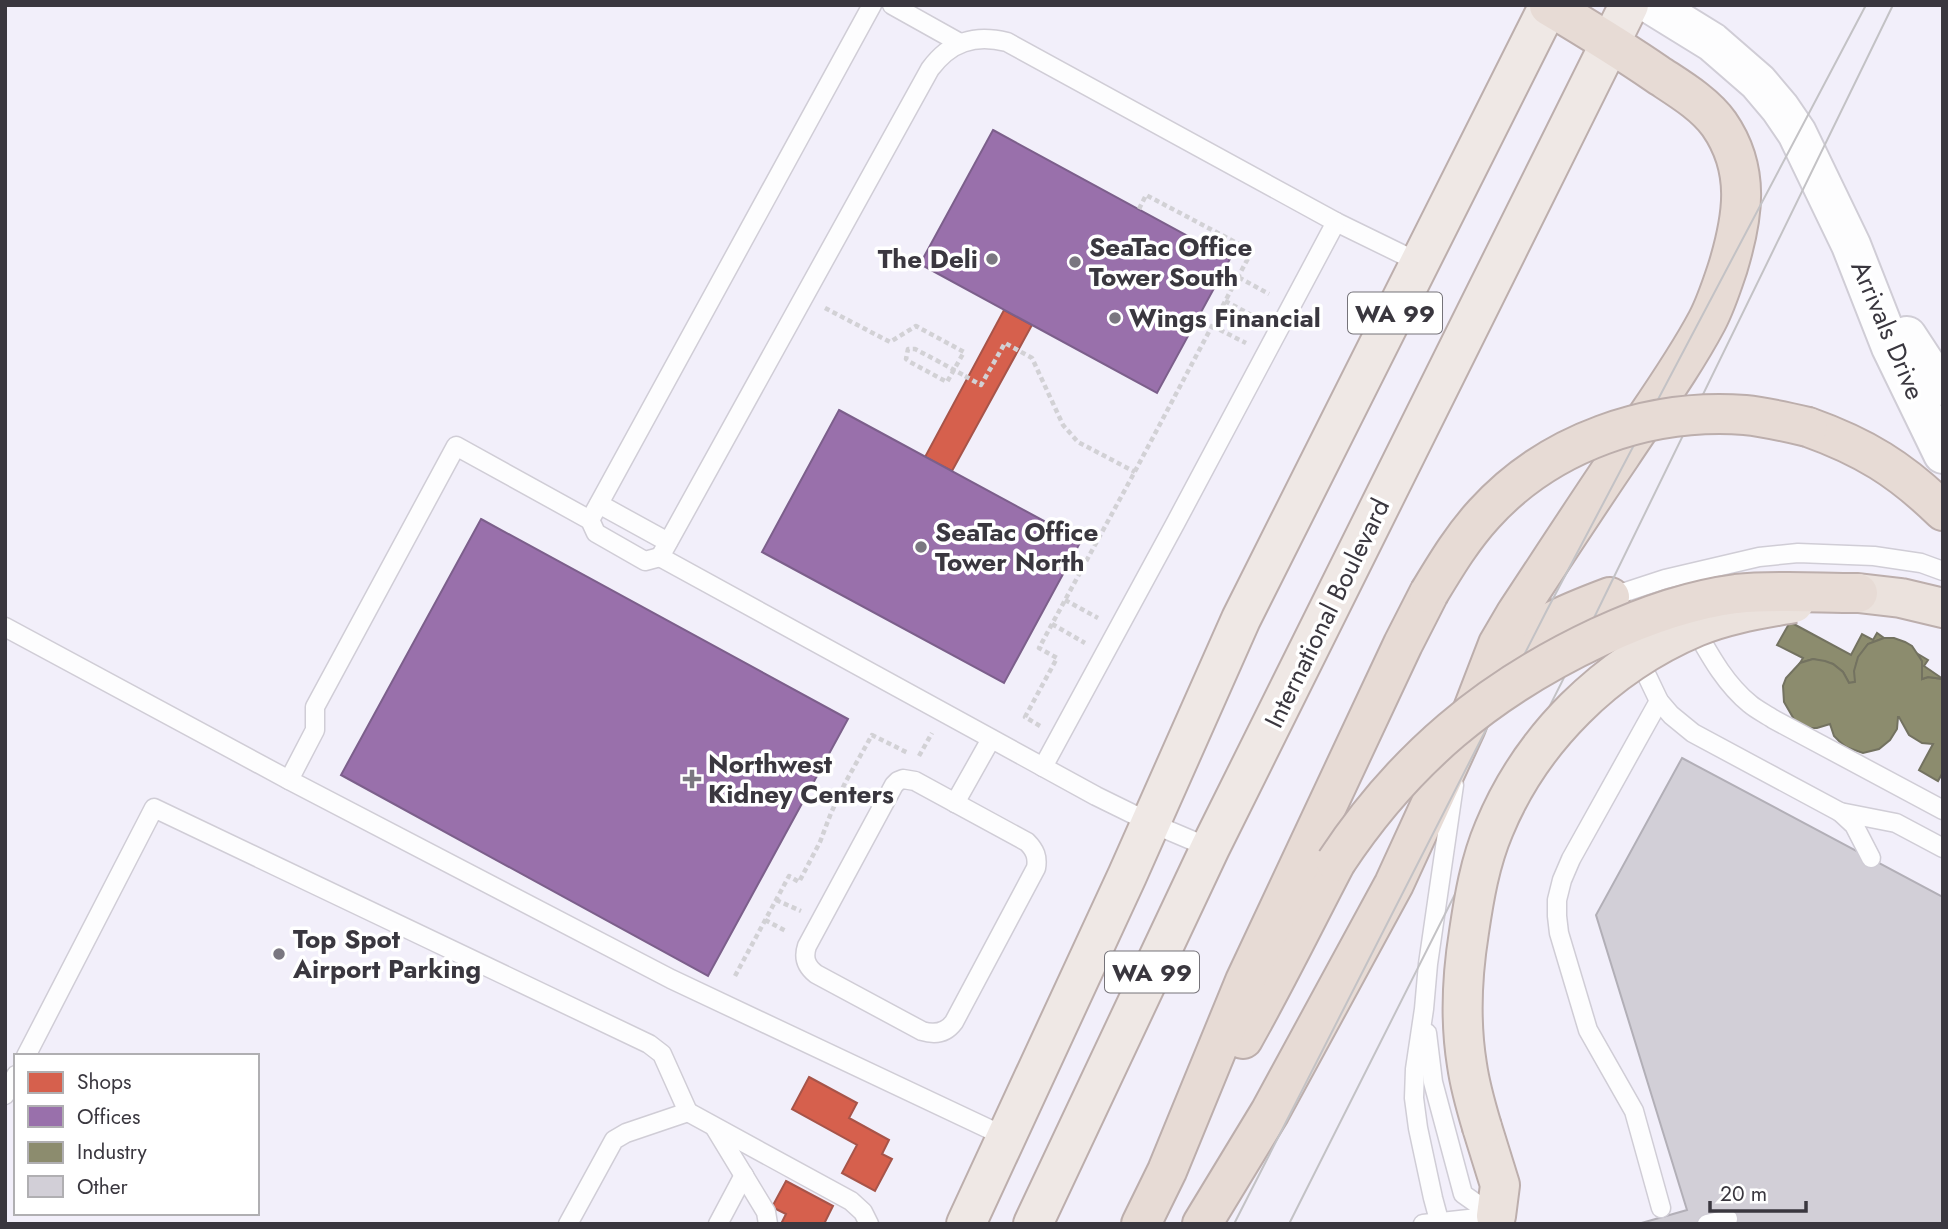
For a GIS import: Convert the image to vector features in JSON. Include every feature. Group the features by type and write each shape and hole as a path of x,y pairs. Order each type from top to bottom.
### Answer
{"highway":[{"path":"1202,1224 1276,1101 1394,884 1466,727 1498,644 1703,328 1719,295 1740,218 1742,190 1739,168 1718,123 1674,85 1549,6"},
{"path":"1142,1224 1167,1171 1245,982 1403,643 1454,551 1485,513 1521,480 1562,453 1607,433 1655,420 1703,414 1745,415 1808,427 1864,450 1919,487 1943,511"},
{"path":"1167,1171 1270,991 1336,862 1357,831 1406,772 1440,740 1500,693 1567,652 1618,628 1656,613 1735,594 1858,593 1901,598 1943,608"},
{"path":"1497,1220 1500,1185 1469,1076 1465,1047 1463,984 1476,888 1504,806 1523,773 1576,707 1638,656 1698,626 1721,618 1858,593"},
{"path":"1485,675 1519,642 1578,609 1610,597"}],"main road":[{"name":"International Boulevard","path":"1033,1224 1210,848 1629,5"},
{"name":"Arrivals Drive","path":"1652,5 1713,42 1758,82 1780,108 1801,142 1851,245 1891,347 1943,454"},
{"name":"WA 99","path":"966,1224 1151,823 1241,619 1549,6"},
{"name":"Arrivals Drive","path":"1851,245 1906,335 1943,386"}],"lane":[{"path":"872,5 595,512 596,533 645,561 664,550 930,69 938,58 960,43 976,39 1007,42 1336,222 1420,263"},
{"path":"892,5 960,43"},
{"path":"1042,767 1336,222"},
{"path":"289,780 315,730 315,707 456,446 595,512 1042,767 1151,823 1210,848"},
{"path":"1871,858 1854,825 1840,812 1693,733 1671,715 1659,701 1610,597 1665,579 1759,557 1798,553 1874,556 1921,563 1943,570"},
{"path":"1665,579 1718,668 1729,684 1750,704 1943,810"},
{"path":"5,627 289,780 671,979 1006,1137"},
{"path":"1659,701 1571,859 1559,890 1557,916 1559,933 1588,1030 1634,1111 1661,1208"},
{"path":"1466,727 1451,798 1427,964 1414,1098 1434,1223 1497,1220"},
{"path":"955,803 991,739"},
{"path":"898,781 915,781 955,803 1027,842 1033,847 1037,862 950,1028 932,1034 816,974 809,969 804,954 898,781"},
{"path":"27,1054 154,808 649,1044 662,1054 688,1112 851,1201 863,1212 869,1224"},
{"path":"1840,812 1896,823 1943,848"},
{"path":"1424,1009 1433,1082 1464,1194 1497,1220"},
{"path":"5,1095 14,1079"},
{"path":"568,1224 614,1140 626,1133 688,1112"},
{"path":"713,1125 766,1212 768,1224"},
{"path":"718,1224 744,1175"},
{"path":"1707,1224 1728,1219"}],"path":[{"path":"1040,727 1025,717 1057,658 1040,648 1252,251 1146,195 1139,209"},
{"path":"1238,277 1275,297"},
{"path":"804,296 890,342 916,326 964,352 947,382 906,359 908,349 915,349 936,360 965,376 981,385 1005,343 1032,358 1063,425 1078,442 1135,472"},
{"path":"1225,301 1264,322"},
{"path":"1212,326 1250,345"},
{"path":"1065,600 1102,620"},
{"path":"1052,624 1089,645"},
{"path":"735,976 789,876 799,881 811,860 845,783 872,734 908,754 920,756 933,733 939,737"},
{"path":"776,900 804,913"},
{"path":"765,920 793,934"}],"building: Shops":[{"path":"1004,310 1032,325 952,471 925,457"},
{"path":"809,1077 857,1103 849,1118 889,1140 882,1154 892,1159 875,1191 842,1173 857,1145 792,1109"},
{"path":"786,1181 833,1206 824,1224 781,1224 786,1214 772,1207"}],"building: Offices":[{"name":"SeaTac Office Tower South","path":"993,130 1230,259 1157,393 920,264"},
{"name":"SeaTac Office Tower North","path":"839,410 1081,541 1004,683 762,552"},
{"path":"481,519 848,719 708,976 341,775"}],"building: Industry":[{"path":"1790,622 1851,655 1862,634 1873,640 1877,633 1884,638 1868,644 1856,664 1855,682 1849,683 1843,672 1833,664 1813,659 1800,663 1803,658 1777,645"},
{"path":"1884,638 1894,638 1912,646 1922,661 1922,679 1943,679 1943,772 1938,781 1919,770 1933,744 1922,743 1909,735 1899,717 1897,729 1890,740 1879,749 1863,753 1846,747 1839,741 1830,724 1810,728 1795,721 1784,702 1783,686 1786,678 1800,663 1813,659 1825,661 1843,672 1849,683 1855,682 1854,671 1858,657 1868,644"},
{"path":"1918,654 1928,660 1924,666 1943,679 1922,679 1922,661"}],"building: Other":[{"path":"1682,758 1943,897 1943,1224 1638,1224 1687,1210 1596,915"}],"tram line":[{"path":"1234,1224 1547,610 1866,5"},
{"path":"1289,1224 1590,626 1893,5"}],"place":[{"name":"The Deli","path":"992,259"},
{"name":"SeaTac Office Tower South","path":"1075,262"},
{"name":"Wings Financial","path":"1115,318"},
{"name":"SeaTac Office Tower North","path":"921,547"},
{"name":"Northwest Kidney Centers","path":"692,779"},
{"name":"Top Spot Airport Parking","path":"279,954"}]}
